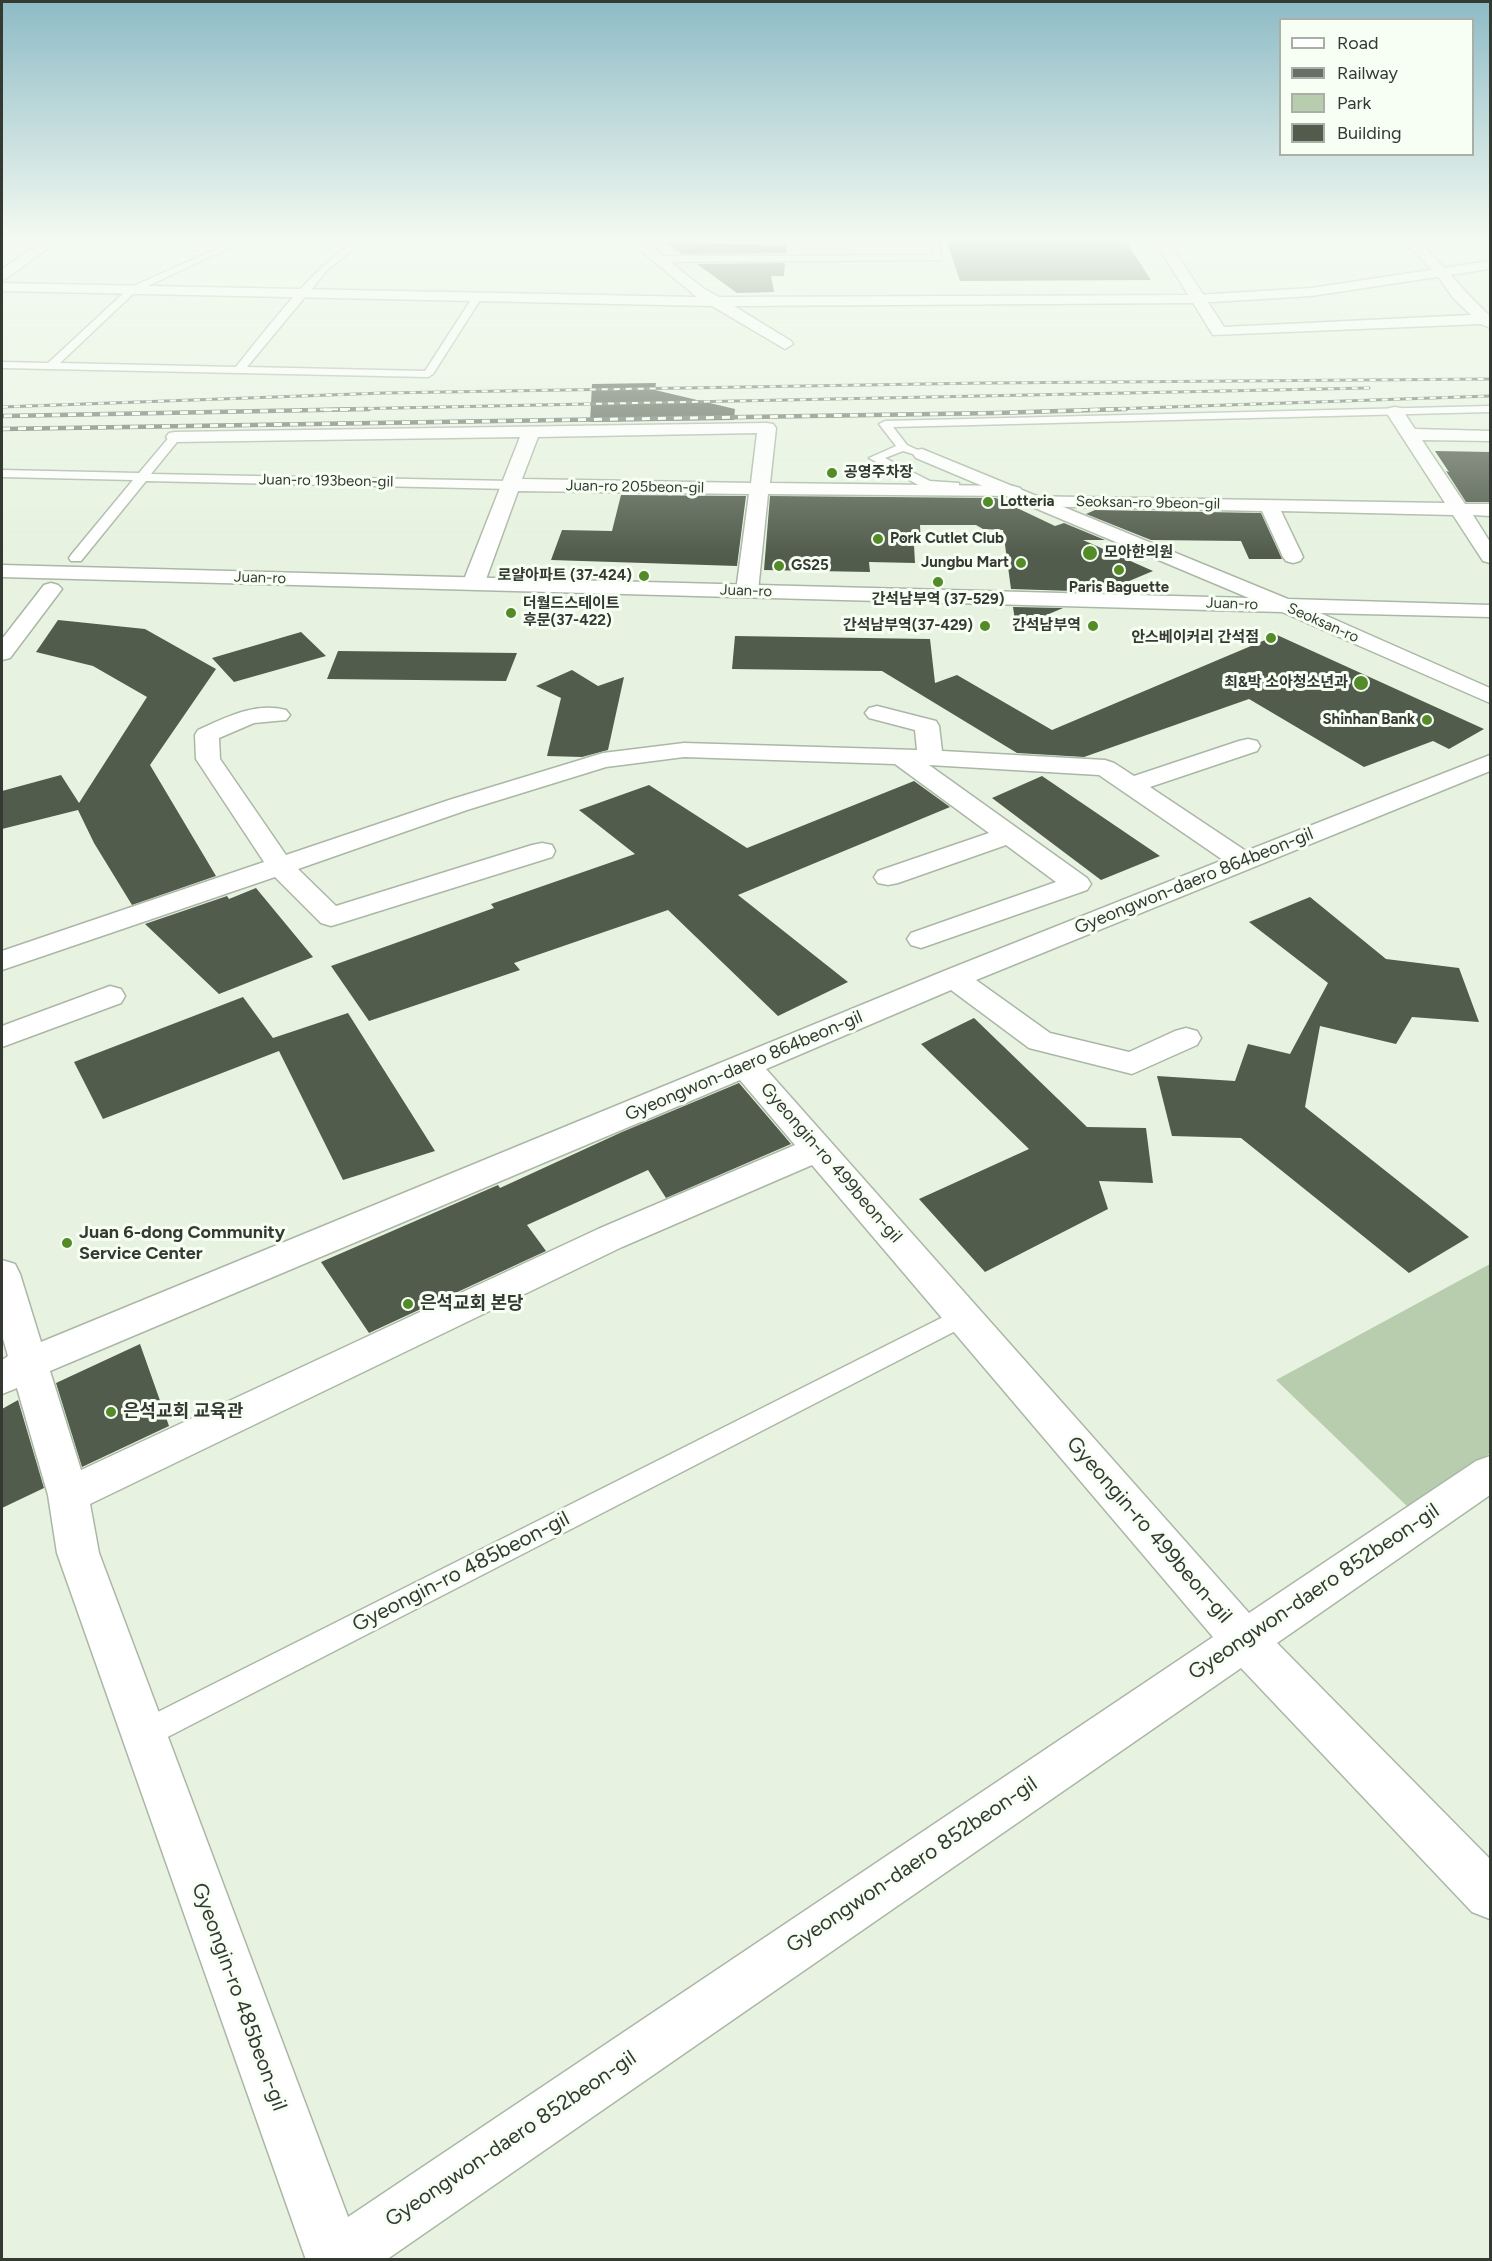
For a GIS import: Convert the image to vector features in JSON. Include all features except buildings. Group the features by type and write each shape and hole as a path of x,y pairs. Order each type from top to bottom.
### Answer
{"street":[{"path":"1395,412 1491,557"},
{"path":"175,437 767,428 747,591"},
{"path":"480,583 531,431"},
{"path":"1410,434 1491,436"},
{"name":"Seoksan-ro","path":"912,451 1284,605 1491,696"},
{"name":"Juan-ro 205beon-gil","path":"511,485 1013,493"},
{"name":"Seoksan-ro 9beon-gil","path":"1013,493 1269,506 1491,510"},
{"path":"1269,506 1293,557"},
{"path":"2,556 327,564 404,571 480,583"},
{"name":"Juan-ro","path":"2,571 1491,611"},
{"path":"2,588 401,597 480,583"},
{"path":"2,653 51,589"},
{"path":"877,713 927,726 930,758"},
{"path":"278,716 250,716 207,735 208,759 280,866 331,917 542,851"},
{"path":"1131,786 1248,746"},
{"path":"2,961 280,866 465,811 603,760 684,750 930,758 1105,768 1244,861"},
{"path":"902,758 1077,884 921,939"},
{"name":"Gyeongwon-daero 864beon-gil","path":"14,1371 954,978 1491,762"},
{"path":"888,877 1009,835"},
{"path":"954,978 1040,1041 1132,1063 1186,1038"},
{"path":"2,1037 110,996"},
{"name":"Gyeongin-ro 499beon-gil","path":"745,1065 1244,1639 1491,1894"},
{"path":"68,1495 610,1238 818,1149"},
{"name":"Gyeongin-ro 485beon-gil","path":"2,1274 14,1371 68,1495 78,1553 335,2259"},
{"name":"Gyeongwon-daero 852beon-gil","path":"335,2259 1491,1473"}],"lane":[{"path":"51,366 73,346"},
{"path":"239,370 260,346"},
{"path":"2,365 428,374 446,346"},
{"path":"912,451 885,424 1491,409"},
{"path":"76,558 175,437"},
{"path":"912,451 875,458 928,485 1013,493"},
{"name":"Juan-ro 193beon-gil","path":"2,474 511,485"},
{"name":"Gyeongin-ro 485beon-gil","path":"142,1734 963,1316"}],"green space":[{"path":"1490,1264 1490,1453 1411,1510 1276,1380"}],"railway":[{"path":"2,407 383,393 984,383 1490,379"},
{"path":"296,410 1369,388"},
{"path":"1082,410 1490,396"},
{"path":"4,416 369,409"},
{"path":"2,429 1126,409"}],"place":[{"name":"공영주차장","path":"832,473"},
{"name":"Lotteria","path":"988,502"},
{"name":"Pork Cutlet Club","path":"878,539"},
{"name":"모아한의원","path":"1090,553"},
{"name":"Jungbu Mart","path":"1021,563"},
{"name":"GS25","path":"779,566"},
{"name":"Paris Baguette","path":"1119,570"},
{"name":"로얄아파트 (37-424)","path":"644,576"},
{"name":"간석남부역 (37-529)","path":"938,582"},
{"name":"더월드스테이트 후문(37-422)","path":"511,613"},
{"name":"간석남부역(37-429)","path":"985,626"},
{"name":"간석남부역","path":"1093,626"},
{"name":"안스베이커리 간석점","path":"1271,638"},
{"name":"최&박 소아청소년과","path":"1361,683"},
{"name":"Shinhan Bank","path":"1427,720"},
{"name":"Juan 6-dong Community Service Center","path":"67,1243"},
{"name":"은석교회 본당","path":"408,1304"},
{"name":"은석교회 교육관","path":"111,1412"}]}
